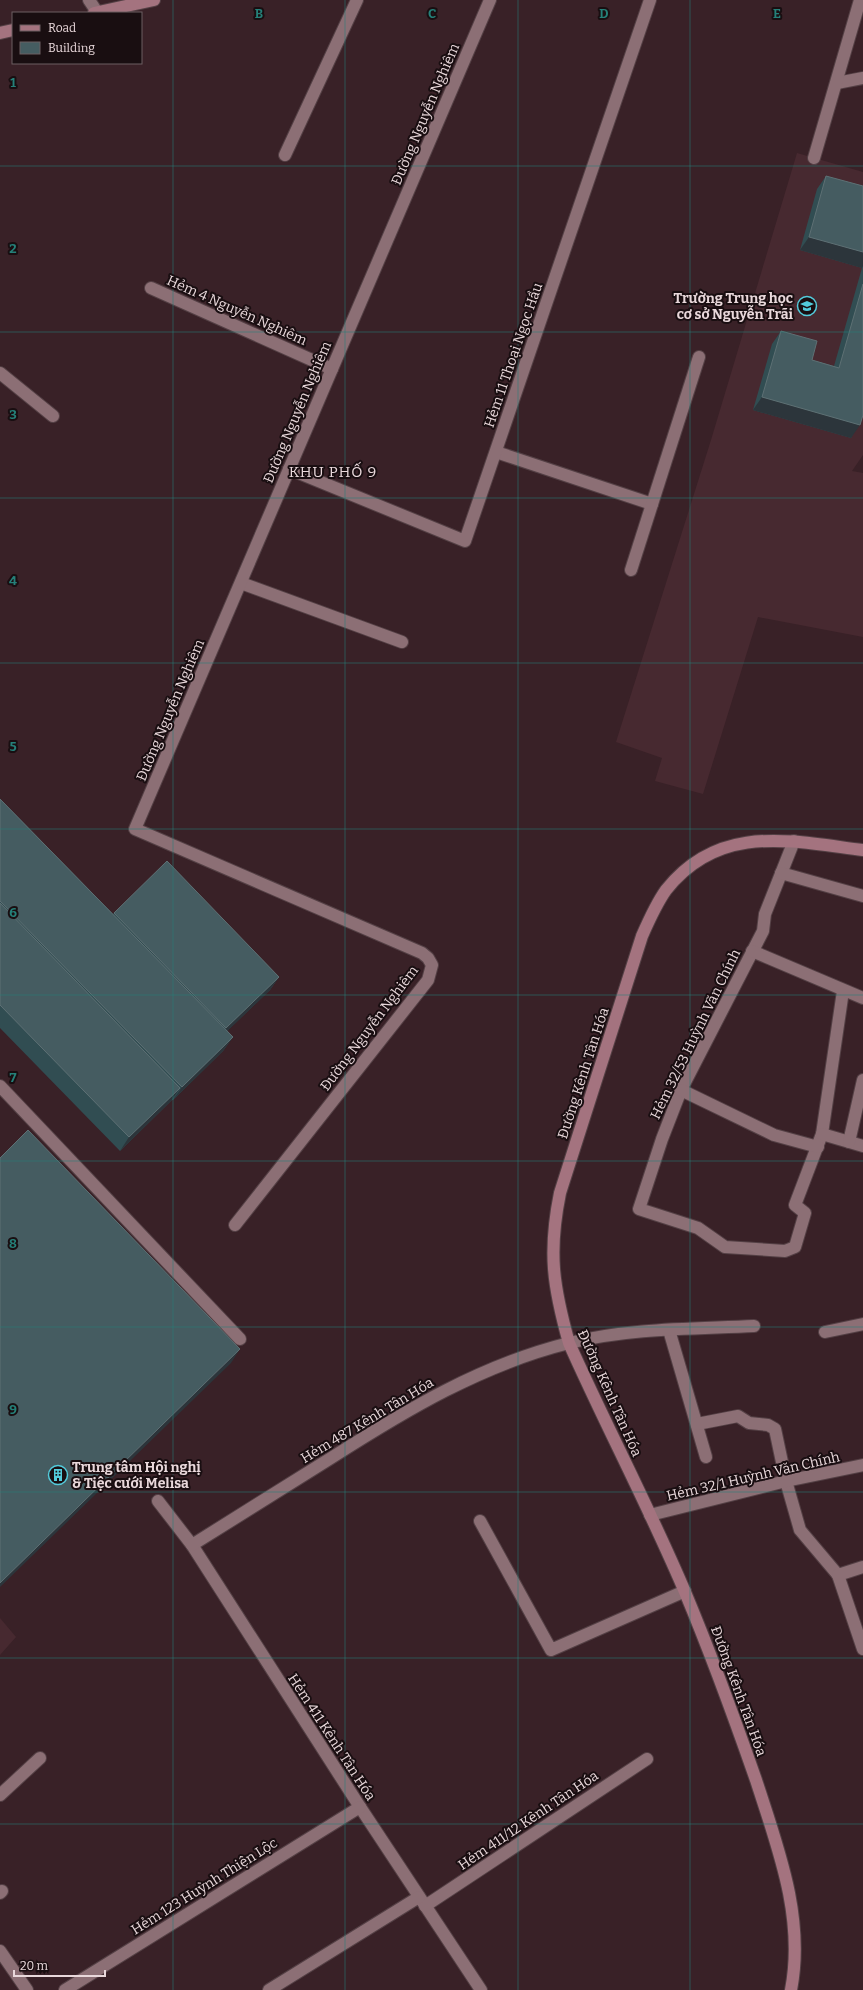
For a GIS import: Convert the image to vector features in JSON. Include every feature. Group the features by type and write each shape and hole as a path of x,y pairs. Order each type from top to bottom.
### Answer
{"street":[{"path":"89,0 95,12"},
{"path":"100,12 154,0"},
{"path":"285,155 357,0"},
{"name":"Đường Nguyễn Nghiêm","path":"235,1225 428,980 432,965 422,952 136,829 490,0"},
{"name":"Hẻm 11 Thoại Ngọc Hầu","path":"289,469 464,541 496,452 650,0"},
{"path":"814,158 860,0"},
{"path":"0,33 12,30"},
{"path":"837,83 863,78"},
{"name":"Hẻm 4 Nguyễn Nghiêm","path":"151,288 332,368"},
{"path":"631,570 699,357"},
{"path":"0,373 53,416"},
{"path":"496,452 652,504"},
{"path":"241,584 402,642"},
{"name":"Đường Kênh Tân Hóa","path":"791,1990 795,1971 796,1930 779,1850 730,1703 685,1590 569,1343 554,1281 553,1241 560,1193 642,936 666,891 682,874 702,859 726,848 748,841 794,841 863,850"},
{"name":"Hẻm 32/53 Huỳnh Văn Chính","path":"794,841 765,914 763,930 681,1090 662,1139 639,1209 698,1228 725,1247 785,1251 796,1247 806,1213 795,1205 818,1147"},
{"path":"781,873 863,896"},
{"path":"752,951 842,991 863,998"},
{"path":"681,1090 774,1134 818,1147 822,1134 842,991"},
{"path":"849,1142 863,1080"},
{"path":"0,1086 240,1339"},
{"path":"822,1134 863,1146"},
{"path":"825,1332 863,1324"},
{"name":"Hẻm 487 Kênh Tân Hóa","path":"192,1545 406,1410 460,1383 517,1358 569,1343 614,1334 754,1326"},
{"path":"669,1330 706,1457"},
{"path":"697,1424 738,1416 749,1423 768,1425 775,1429 786,1481 800,1530 838,1575 863,1649"},
{"name":"Hẻm 32/1 Huỳnh Văn Chính","path":"650,1515 786,1481 863,1465"},
{"name":"Hẻm 411 Kênh Tân Hóa","path":"158,1501 192,1545 360,1808 481,1990"},
{"path":"480,1521 551,1650 685,1590"},
{"path":"838,1575 863,1567"},
{"path":"0,1795 40,1758"},
{"name":"Hẻm 411/12 Kênh Tân Hóa","path":"269,1990 422,1901 647,1759"},
{"name":"Hẻm 123 Huỳnh Thiện Lộc","path":"65,1990 360,1808"},
{"path":"0,1951 27,1990"}],"shaded area":[{"path":"797,153 863,172 863,455 852,471 863,473 863,637 758,617 703,794 655,781 662,758 616,742 711,440"},
{"path":"0,1618 16,1637 0,1655"}],"building":[{"path":"826,176 863,186 863,252 809,237"},
{"path":"863,284 863,415 860,425 762,397 781,331 817,341 812,360 839,368"},
{"path":"0,799 233,1037 182,1087 0,901"},
{"path":"167,861 279,977 226,1028 114,913"},
{"path":"0,903 180,1088 129,1137 0,1005"},
{"name":"Trung tâm Hội nghị & Tiệc cưới Melisa","path":"28,1130 240,1349 0,1583 0,1158"}],"place":[{"name":"Trường Trung học cơ sở Nguyễn Trãi","path":"807,306"},
{"name":"Trung tâm Hội nghị & Tiệc cưới Melisa","path":"58,1475"}],"district":[{"name":"KHU PHỐ 9","path":"333,472"}]}
